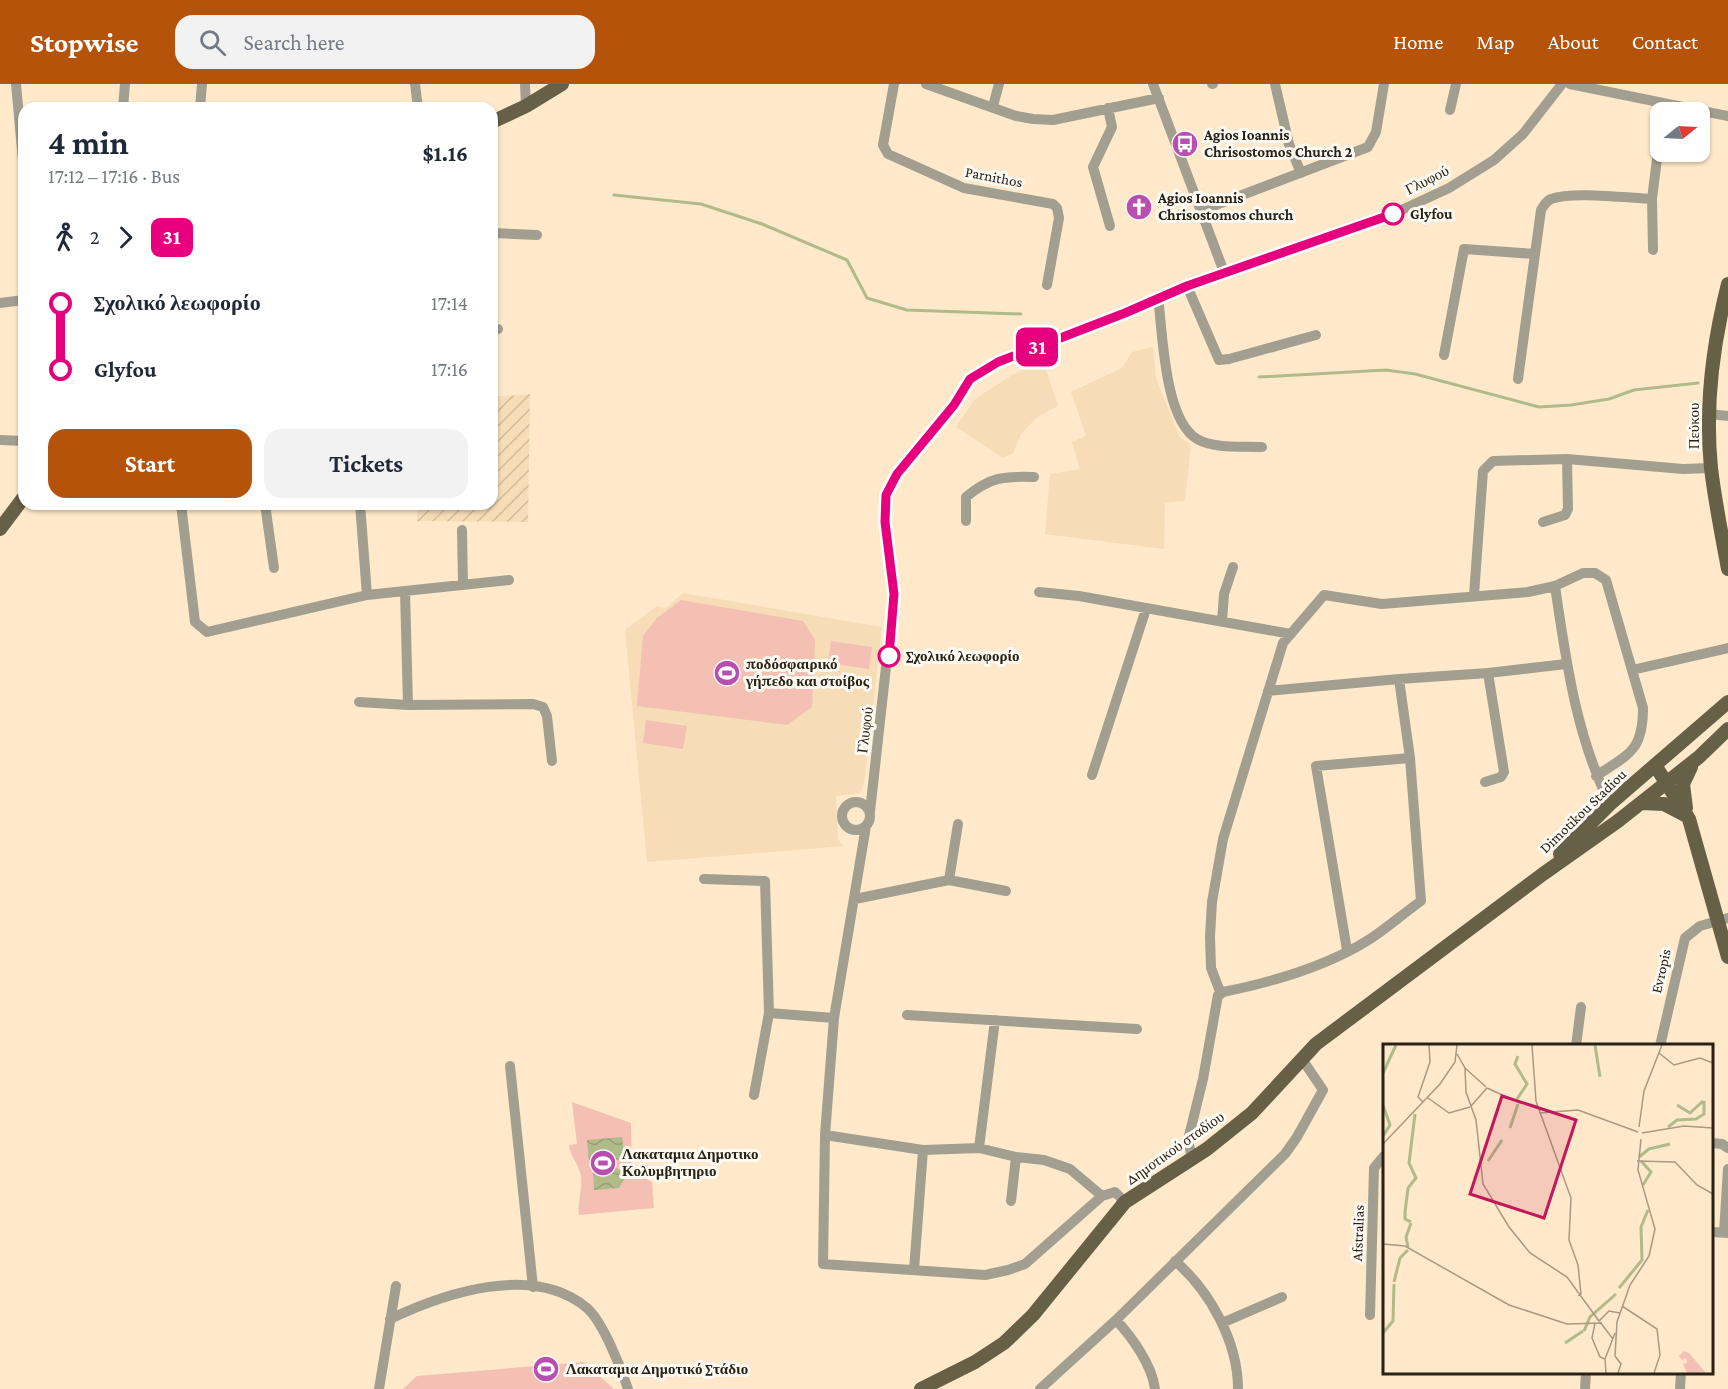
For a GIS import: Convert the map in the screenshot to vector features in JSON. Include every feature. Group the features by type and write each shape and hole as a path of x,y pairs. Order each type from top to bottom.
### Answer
{"main road":[{"path":"498,119 526,106 562,84"},
{"name":"Πεύκου","path":"1728,284 1714,359 1709,414 1711,468 1728,569"},
{"path":"0,529 18,505"},
{"name":"Dimotikou Stadiou","path":"1543,874 1610,804 1728,702"},
{"path":"1728,729 1699,757 1688,771 1683,784 1689,819 1722,919 1728,957"},
{"name":"Dimotikou Stadiou","path":"1543,874 1641,803 1699,757"},
{"path":"1655,765 1689,819"},
{"path":"1641,803 1664,804 1679,810 1689,819"},
{"name":"Δημοτικού σταδίου","path":"921,1389 975,1362 1004,1343 1033,1315 1125,1202 1192,1158 1252,1113 1316,1044 1543,874"}],"street":[{"path":"16,84 18,106"},
{"path":"124,102 125,84"},
{"path":"200,102 202,84"},
{"path":"415,84 417,102"},
{"path":"525,84 526,106"},
{"name":"Parnithos","path":"894,84 883,145 888,154 964,188 1053,204 1057,208 1059,218 1047,285"},
{"path":"926,84 1016,116 1053,120 1159,98"},
{"path":"993,106 999,84"},
{"path":"1153,84 1224,272"},
{"path":"1275,84 1289,144 1301,173"},
{"path":"1200,212 1368,147 1376,132 1384,84"},
{"path":"1450,110 1456,84"},
{"name":"Γλυφού","path":"870,812 894,594 885,522 886,495 897,474 954,405 970,379 998,362 1187,286 1393,214 1449,188 1494,160 1523,134 1562,84"},
{"path":"1570,84 1650,104"},
{"path":"1108,108 1112,127 1093,167 1110,226"},
{"path":"1710,114 1728,116"},
{"path":"1653,250 1652,199 1657,162"},
{"path":"1518,379 1541,210 1552,199 1592,196 1652,199"},
{"path":"498,232 537,235"},
{"path":"1444,355 1464,249 1535,255"},
{"path":"1187,286 1219,360 1229,360 1316,335"},
{"path":"1158,298 1167,373 1174,404 1183,425 1197,440 1220,445 1262,447"},
{"path":"0,303 18,301"},
{"path":"1709,414 1728,416"},
{"path":"0,440 18,441"},
{"path":"1543,522 1565,515 1568,509 1567,459"},
{"path":"1474,595 1483,471 1493,461 1567,459 1683,469 1711,468"},
{"path":"966,521 966,497 983,483 1005,476 1034,477"},
{"path":"182,510 190,599 195,622 203,631 215,632 367,595 509,580"},
{"path":"266,510 274,567"},
{"path":"360,510 367,595"},
{"path":"462,530 463,585"},
{"path":"1221,621 1224,594 1233,567"},
{"path":"1192,1158 1188,1140 1221,994 1211,968 1210,936 1214,892 1223,839 1283,643 1324,595 1382,604 1528,592 1555,586 1583,573 1595,573 1606,580 1642,708 1643,727 1633,752 1596,776"},
{"path":"1555,586 1566,664 1596,776 1610,804"},
{"path":"405,591 408,705"},
{"path":"1039,592 1079,596 1291,634"},
{"path":"1092,775 1146,609"},
{"path":"1632,670 1728,648"},
{"path":"1268,691 1488,673 1566,664"},
{"path":"1485,782 1501,777 1504,772 1488,673"},
{"path":"1221,994 1310,968 1369,940 1421,901 1410,758 1399,679"},
{"path":"359,702 408,705 533,704 543,707 547,716 552,761"},
{"path":"1347,950 1316,766 1410,758"},
{"path":"866,826 852,830 842,819 842,812 852,802 866,806 870,812 834,1018 825,1135 823,1264 985,1275 1025,1264 1102,1196 1115,1192 1125,1202"},
{"path":"949,880 958,825"},
{"path":"704,879 765,881 769,1013 754,1095"},
{"path":"855,899 949,880 1006,891"},
{"name":"Evropis","path":"1660,1044 1685,938 1700,926 1722,919"},
{"path":"1576,1044 1581,1007"},
{"path":"769,1013 834,1018"},
{"path":"906,1015 1137,1029"},
{"path":"979,1148 995,1020"},
{"path":"1040,1389 1116,1320 1285,1154 1298,1137 1323,1090 1302,1059"},
{"path":"510,1066 533,1287"},
{"path":"825,1135 924,1150 979,1148 1016,1157 1059,1163 1070,1169 1102,1196"},
{"path":"1713,1143 1722,1144 1728,1148"},
{"path":"914,1270 924,1150"},
{"path":"1011,1201 1016,1157"},
{"name":"Afstralias","path":"1370,1315 1374,1168 1383,1157"},
{"path":"1726,1232 1728,1169"},
{"path":"1175,1261 1190,1274 1222,1323 1233,1353 1238,1389"},
{"path":"379,1389 396,1286"},
{"path":"390,1319 458,1293 497,1286 533,1287 568,1296 588,1309 619,1360 628,1389"},
{"path":"1222,1323 1282,1297"},
{"path":"1116,1320 1128,1333 1140,1353 1151,1373 1155,1389"}],"shaded area":[{"path":"1153,347 1156,379 1180,437 1191,445 1185,501 1165,503 1164,549 1045,534 1050,474 1080,469 1072,442 1086,436 1071,392 1122,368 1132,352"},
{"path":"1043,360 1058,406 1037,417 1021,434 1013,453 1003,458 956,427 975,399 1012,375"},
{"path":"530,394 528,522 417,521 417,510 498,510 498,397"},
{"path":"683,593 882,627 864,784 860,793 836,796 838,839 844,846 647,862 625,630 657,606 666,608"},
{"name":"ποδόσφαιρικό γήπεδο και στοίβος","path":"681,600 803,621 815,640 812,707 787,725 637,706 643,636 657,618"},
{"path":"831,641 872,647 869,669 828,663"},
{"path":"646,720 687,726 683,749 643,743"},
{"name":"Λακαταμια Δημοτικο Κολυμβητηριο","path":"572,1102 631,1123 632,1171 652,1182 654,1208 579,1215 581,1178 569,1145 577,1144"},
{"name":"Λακαταμια Δημοτικό Στάδιο","path":"584,1362 614,1389 403,1389 417,1376"}],"water":[{"path":"622,1137 625,1159 589,1162 587,1140"},
{"path":"616,1168 627,1175 619,1188 594,1190 593,1170"}],"waterway":[{"path":"614,195 701,204 762,224 847,260 867,298 907,310 1021,314"},
{"path":"1259,377 1386,370 1415,374 1539,407 1571,405 1609,399 1634,390 1698,383"}],"bus line":[{"name":"31","path":"889,656 894,594 885,522 886,495 897,474 954,405 970,379 998,362 1057,337 1125,313 1187,286 1393,214"}],"place":[{"name":"Agios Ioannis Chrisostomos Church 2","path":"1185,144"},
{"name":"Agios Ioannis Chrisostomos church","path":"1139,207"},
{"name":"Glyfou","path":"1393,214"},
{"name":"Σχολικό λεωφορίο","path":"889,656"},
{"name":"ποδόσφαιρικό γήπεδο και στοίβος","path":"727,673"},
{"name":"Λακαταμια Δημοτικο Κολυμβητηριο","path":"603,1163"},
{"name":"Λακαταμια Δημοτικό Στάδιο","path":"546,1369"}]}
